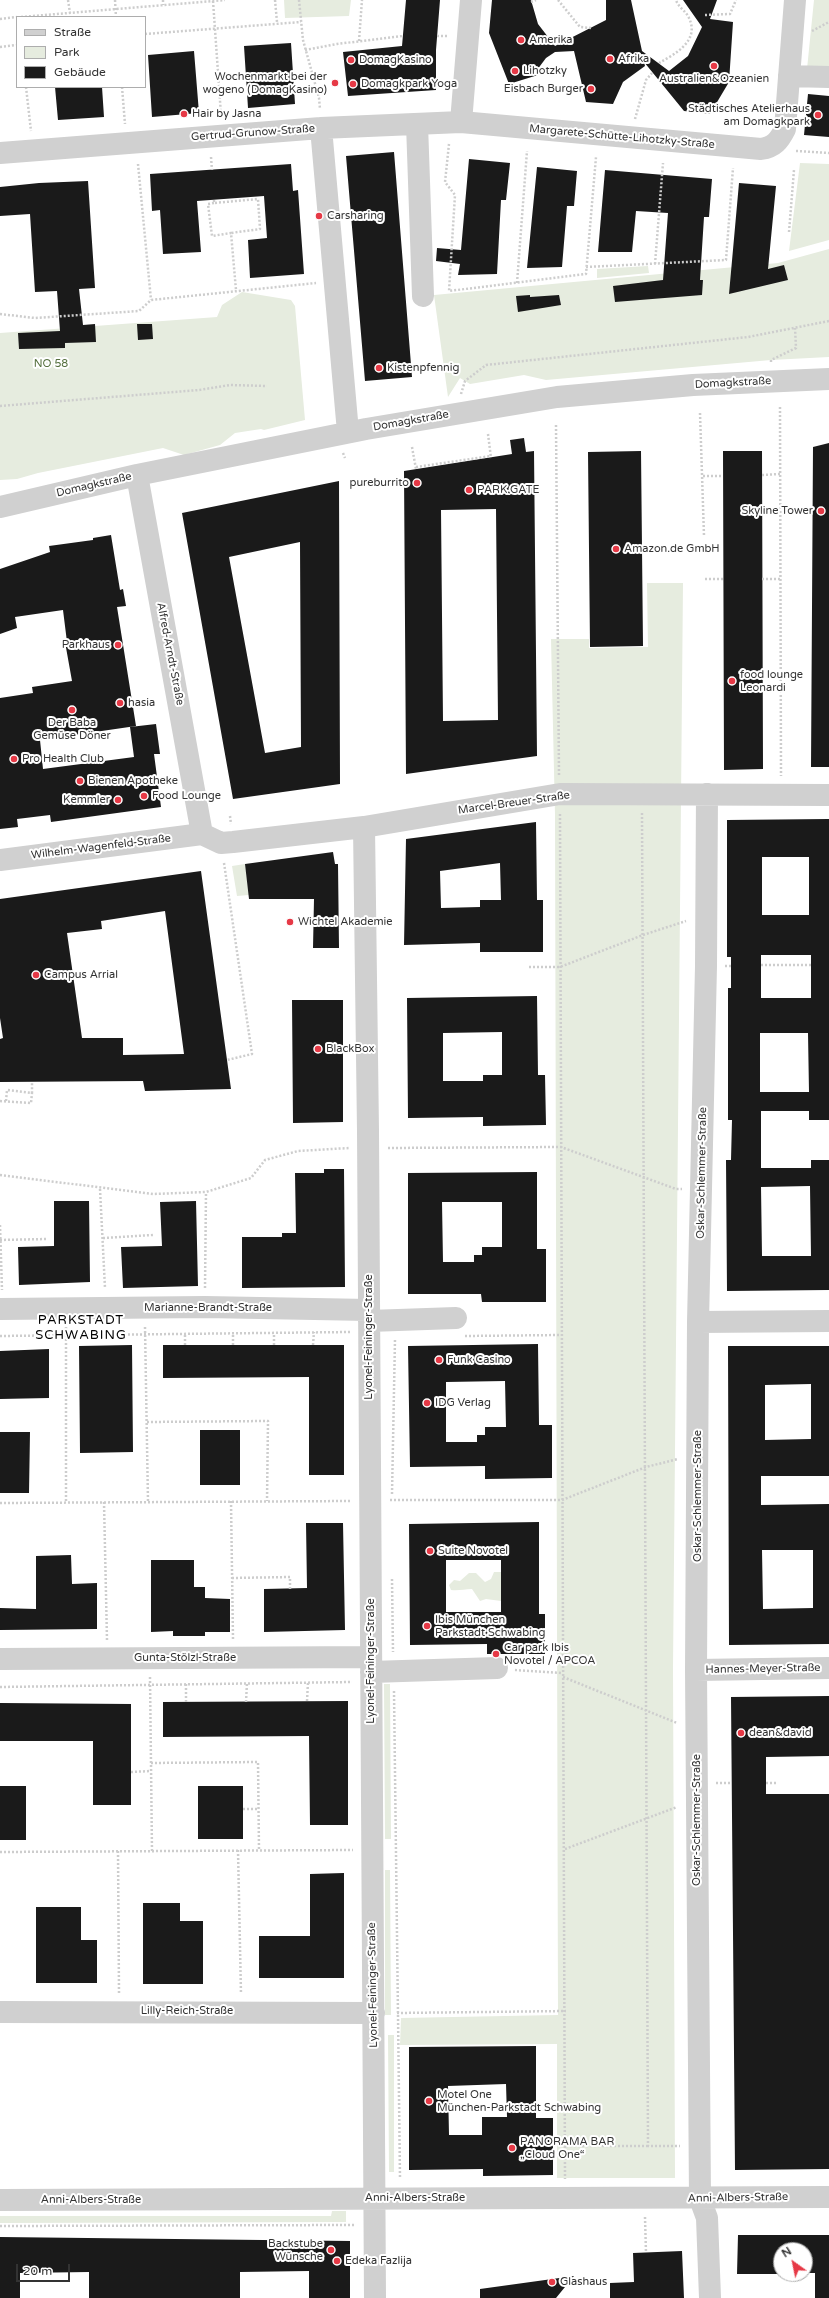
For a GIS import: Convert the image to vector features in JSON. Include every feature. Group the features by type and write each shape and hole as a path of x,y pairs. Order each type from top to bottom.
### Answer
{"street":[{"path":"461,122 471,0"},
{"name":"Margarete-Schütte-Lihotzky-Straße","path":"321,128 461,122 764,149 771,147 779,141 785,129 795,0"},
{"path":"789,76 829,77"},
{"path":"417,124 423,296"},
{"name":"Gertrud-Grunow-Straße","path":"0,153 321,128 348,432"},
{"name":"Domagkstraße","path":"0,506 137,475 348,432 585,394 701,384 829,379"},
{"name":"Alfred-Arndt-Straße","path":"137,475 212,838"},
{"name":"Marcel-Breuer-Straße","path":"212,838 364,827 560,794 829,795"},
{"name":"Oskar-Schlemmer-Straße","path":"707,794 706,966 698,1322 696,1725 700,2199 707,2218 710,2298"},
{"name":"Lyonel-Feininger-Straße","path":"364,827 368,1148 371,1850 374,2013 374,2298"},
{"name":"Wilhelm-Wagenfeld-Straße","path":"0,860 212,838"},
{"name":"Marianne-Brandt-Straße","path":"1,1309 205,1307 457,1327"},
{"path":"698,1322 829,1321"},
{"name":"Gunta-Stölzl-Straße","path":"0,1659 234,1658 371,1670 497,1668"},
{"name":"Hannes-Meyer-Straße","path":"696,1670 829,1668"},
{"name":"Lilly-Reich-Straße","path":"0,2012 241,2011 374,2013"},
{"name":"Anni-Albers-Straße","path":"0,2200 565,2197 700,2199 829,2196"}],"path":[{"path":"68,0 70,13"},
{"path":"115,0 116,16"},
{"path":"163,0 163,5"},
{"path":"213,0 222,118"},
{"path":"33,16 224,0"},
{"path":"275,0 277,22"},
{"path":"299,0 305,50 320,106"},
{"path":"359,41 362,0"},
{"path":"531,2 536,0"},
{"path":"558,0 580,27 591,28"},
{"path":"659,63 681,50 687,43 692,31 689,18 676,0"},
{"path":"705,15 730,14 736,0"},
{"path":"0,19 16,17"},
{"path":"689,18 695,17"},
{"path":"146,34 277,22 301,22"},
{"path":"807,34 829,22"},
{"path":"305,50 359,41 403,36"},
{"path":"0,46 16,45"},
{"path":"635,122 646,80 652,73"},
{"path":"26,88 31,131"},
{"path":"122,88 126,143"},
{"path":"448,144 445,182 455,195 449,291 586,274 596,157"},
{"path":"517,283 527,151"},
{"path":"796,151 829,153"},
{"path":"655,264 663,163"},
{"path":"138,164 151,300"},
{"path":"586,267 726,260 733,168"},
{"path":"789,232 794,170"},
{"path":"258,199 260,229 231,233 212,236 208,204 214,202 258,199"},
{"path":"231,233 236,290"},
{"path":"0,314 35,318 139,311 151,300 334,281"},
{"path":"460,395 465,381 486,365 748,337 829,320"},
{"path":"771,369 771,360 796,348 795,328"},
{"path":"0,406 198,390 230,385 266,386"},
{"path":"780,407 781,795"},
{"path":"700,413 704,536"},
{"path":"556,425 560,794 562,1673 566,2011 565,2197"},
{"path":"412,447 416,468 491,457 488,434"},
{"path":"762,475 780,474"},
{"path":"703,476 723,476"},
{"path":"705,579 723,579"},
{"path":"762,579 780,579"},
{"path":"642,794 646,1711 648,1818 648,2146"},
{"path":"212,838 252,1054 228,1060"},
{"path":"529,967 560,967 643,935 706,915"},
{"path":"761,965 811,965"},
{"path":"0,1101 31,1103 32,1082"},
{"path":"6,1101 7,1090 32,1093"},
{"path":"0,1176 100,1189 153,1194 206,1192 251,1178 265,1160 298,1151 368,1148 561,1147 676,1189 702,1189"},
{"path":"100,1189 106,1308"},
{"path":"205,1307 206,1192"},
{"path":"0,1225 1,1309"},
{"path":"103,1238 153,1236"},
{"path":"0,1240 48,1240"},
{"path":"145,1307 148,1502"},
{"path":"66,1308 66,1503"},
{"path":"0,1336 314,1332 369,1321"},
{"path":"457,1327 561,1336"},
{"path":"313,1345 314,1332"},
{"path":"274,1333 274,1345"},
{"path":"185,1334 185,1346"},
{"path":"233,1334 233,1345"},
{"path":"392,1508 395,1336"},
{"path":"147,1422 268,1421 267,1501"},
{"path":"0,1503 562,1500 646,1467 674,1459 698,1459"},
{"path":"231,1501 234,1658"},
{"path":"104,1502 108,1658"},
{"path":"232,1578 290,1577 290,1589"},
{"path":"392,1578 400,2198"},
{"path":"150,1658 152,1851"},
{"path":"497,1668 538,1673 562,1673"},
{"path":"0,1686 308,1682 371,1670"},
{"path":"563,1677 678,1724 696,1725"},
{"path":"307,1701 308,1682"},
{"path":"246,1683 246,1702"},
{"path":"186,1684 186,1702"},
{"path":"151,1763 258,1762 259,1850"},
{"path":"131,1772 151,1771"},
{"path":"766,1783 776,1783"},
{"path":"565,1849 680,1806 697,1807"},
{"path":"243,1809 258,1809"},
{"path":"238,1850 241,2011"},
{"path":"0,1852 371,1850"},
{"path":"118,1851 119,2012"},
{"path":"397,2013 566,2011"},
{"path":"566,2146 682,2146 682,2153"},
{"path":"645,2197 646,2253"},
{"path":"0,2226 374,2226"}],"green space":[{"path":"284,0 351,0 349,16 285,18"},
{"path":"814,0 829,0 829,73 807,69"},
{"path":"800,163 829,164 829,240 789,251"},
{"path":"829,249 829,357 771,360 546,380 524,375 470,384 460,378 448,397 434,295 778,263"},
{"path":"648,266 649,273 597,278 597,269"},
{"name":"NO 58","path":"242,292 291,300 295,306 305,420 264,430 261,429 235,433 220,445 184,455 163,448 38,473 17,479 0,480 0,333 217,317 222,305"},
{"path":"647,583 683,583 673,1668 675,2178 557,2178 557,2044 400,2045 401,2018 558,2015 555,815 551,639 589,639 589,648 648,647"},
{"path":"245,864 249,895 237,896 232,866"},
{"path":"494,1572 501,1572 501,1601 486,1599 480,1601 472,1589 451,1590 449,1585 454,1580 460,1581 469,1573 476,1573 485,1582 491,1579"},
{"path":"384,1684 390,1684 391,1839 385,1839"},
{"path":"385,1870 390,1870 391,2015 385,2015"},
{"path":"388,2035 394,2035 394,2172 389,2172"},
{"path":"332,2211 346,2211 346,2222 0,2223 0,2216 331,2216"}],"building":[{"path":"406,0 440,0 436,50 436,90 348,96 343,52 402,46"},
{"path":"492,0 531,0 538,24 555,46 606,20 606,0 631,0 642,51 669,71 688,56 702,27 683,0 717,0 710,19 733,22 729,82 710,114 684,111 644,62 645,66 623,82 613,104 586,102 574,51 555,52 546,58 540,66 538,75 509,84 489,33"},
{"path":"291,43 295,104 248,108 244,46"},
{"path":"194,51 199,113 152,117 148,55"},
{"path":"55,88 102,88 104,117 58,120"},
{"name":"Städtisches Atelierhaus am Domagkpark","path":"808,94 829,96 829,137 804,135"},
{"path":"394,152 412,377 365,381 346,156"},
{"path":"469,159 510,163 506,200 501,200 497,274 458,275 460,264 436,261 437,248 461,250"},
{"path":"291,164 293,191 298,190 304,274 250,278 248,240 267,238 264,196 197,201 201,252 163,254 160,210 152,211 150,174"},
{"path":"537,167 577,171 574,206 567,206 562,267 527,268"},
{"path":"605,170 712,179 709,217 704,217 700,280 703,280 702,295 615,302 613,286 663,280 668,213 636,211 632,252 598,252"},
{"path":"88,181 95,288 79,289 83,325 95,324 96,342 65,343 65,348 19,349 18,333 60,331 57,291 35,292 30,214 0,216 0,187 39,183"},
{"path":"739,183 776,186 768,269 784,265 788,280 729,294"},
{"path":"530,295 530,297 559,295 561,305 518,312 516,296"},
{"path":"137,324 152,324 153,339 138,340"},
{"path":"524,438 526,452 534,451 537,756 406,774 404,471 512,454 510,440","holes":["496,509 498,720 443,721 441,510"]},
{"path":"829,443 829,767 811,767 813,447"},
{"name":"Amazon.de GmbH","path":"641,451 643,646 590,647 588,452"},
{"path":"723,451 762,451 763,769 724,770"},
{"path":"339,481 340,784 233,799 182,513","holes":["300,542 301,747 265,753 229,557"]},
{"path":"111,535 120,590 123,589 126,606 117,607 136,726 40,740 43,769 134,757 130,727 156,724 160,754 154,754 161,807 51,822 50,815 17,819 18,827 0,829 0,698 33,693 32,687 72,681 65,642 67,642 63,610 15,617 17,628 0,634 0,569 50,552 49,546 93,540 93,538"},
{"path":"829,819 829,1120 809,1120 809,1111 761,1111 761,1168 811,1168 811,1160 829,1160 829,1290 727,1291 726,1160 731,1160 732,1120 728,1120 728,988 731,988 731,957 727,957 727,820","holes":["762,857 809,857 809,915 762,915","761,955 811,955 811,998 761,998","760,1033 808,1033 809,1092 760,1092","810,1186 811,1256 762,1256 761,1187"]},
{"path":"536,822 537,900 543,900 543,952 480,952 480,943 404,945 406,839","holes":["500,863 501,900 480,900 480,907 441,908 440,871"]},
{"path":"333,852 335,864 338,864 339,948 313,948 314,899 249,899 245,864"},
{"path":"201,871 231,1089 145,1091 143,1081 0,1082 0,1039 3,1038 0,1018 0,899","holes":["165,911 184,1054 123,1055 123,1038 82,1038 67,933 102,929 101,921"]},
{"path":"537,996 538,1075 545,1075 546,1125 483,1126 483,1117 408,1118 407,998","holes":["502,1032 502,1075 483,1075 483,1081 443,1081 443,1033"]},
{"name":"BlackBox","path":"292,1000 343,1000 343,1122 293,1123"},
{"path":"324,1169 344,1169 345,1287 242,1288 242,1237 282,1237 282,1233 296,1233 295,1173 324,1173"},
{"path":"537,1172 537,1249 546,1249 546,1302 482,1302 481,1294 408,1294 408,1173","holes":["442,1202 502,1202 502,1247 482,1247 482,1255 474,1255 474,1262 443,1262"]},
{"path":"54,1201 89,1201 90,1282 19,1285 18,1247 54,1246"},
{"path":"196,1201 198,1286 123,1288 121,1247 162,1246 160,1202"},
{"name":"IDG Verlag","path":"538,1344 539,1425 552,1425 552,1478 485,1479 485,1466 410,1467 408,1346","holes":["505,1381 506,1427 485,1427 485,1435 477,1435 477,1442 446,1442 446,1382"]},
{"path":"132,1345 133,1452 80,1453 79,1346"},
{"path":"163,1345 344,1345 344,1475 309,1475 309,1377 163,1378"},
{"path":"728,1346 829,1346 829,1476 761,1476 761,1505 829,1504 829,1644 729,1645","holes":["811,1384 811,1439 765,1440 765,1385","762,1550 813,1550 813,1608 763,1609"]},
{"path":"49,1349 49,1398 0,1399 0,1351"},
{"path":"200,1430 240,1430 240,1485 200,1485"},
{"path":"0,1432 30,1432 29,1493 0,1493"},
{"path":"539,1522 539,1614 545,1614 545,1654 487,1654 487,1644 410,1645 409,1524","holes":["446,1560 501,1560 501,1612 446,1612"]},
{"path":"306,1523 343,1523 345,1630 264,1632 264,1589 307,1588"},
{"path":"71,1555 72,1584 97,1583 97,1629 0,1630 0,1608 36,1609 36,1556"},
{"path":"151,1560 194,1560 194,1587 205,1587 205,1598 230,1599 230,1632 205,1632 205,1636 173,1636 173,1631 151,1632"},
{"path":"829,1696 829,1756 766,1757 766,1794 829,1794 829,2169 735,2170 731,1697"},
{"path":"348,1701 348,1825 310,1825 309,1736 163,1737 163,1702"},
{"path":"0,1703 131,1704 131,1805 93,1805 93,1741 0,1741"},
{"path":"0,1786 26,1786 26,1840 0,1840"},
{"path":"198,1786 243,1786 243,1839 198,1839"},
{"path":"344,1873 344,1978 259,1978 259,1936 310,1936 310,1874"},
{"path":"143,1903 180,1903 180,1921 203,1921 203,1984 143,1984"},
{"path":"36,1907 81,1907 81,1940 97,1940 97,1983 36,1983"},
{"name":"Motel One München-Parkstadt Schwabing","path":"536,2046 536,2118 553,2118 553,2175 483,2176 483,2169 409,2170 409,2047","holes":["506,2084 507,2117 482,2117 482,2135 449,2135 448,2086"]},
{"path":"738,2235 829,2235 829,2298 815,2298 813,2242 773,2242 773,2274 737,2274"},
{"path":"0,2237 350,2241 350,2298 309,2298 309,2271 240,2272 240,2298 89,2298 89,2272 20,2273 20,2298 0,2298"},
{"path":"682,2251 684,2298 610,2298 610,2283 634,2282 633,2253"},
{"name":"Glashaus","path":"574,2276 556,2298 480,2298 480,2289"}],"place":[{"name":"Amerika","path":"521,40"},
{"name":"Afrika","path":"610,59"},
{"name":"DomagKasino","path":"351,60"},
{"name":"Australien&Ozeanien","path":"714,66"},
{"name":"Lihotzky","path":"515,71"},
{"name":"Wochenmarkt bei der wogeno (DomagKasino)","path":"335,83"},
{"name":"Domagkpark Yoga","path":"353,84"},
{"name":"Eisbach Burger","path":"591,89"},
{"name":"Hair by Jasna","path":"184,114"},
{"name":"Städtisches Atelierhaus am Domagkpark","path":"818,115"},
{"name":"Carsharing","path":"319,216"},
{"name":"Kistenpfennig","path":"379,368"},
{"name":"pureburrito","path":"417,483"},
{"name":"PARK.GATE","path":"469,490"},
{"name":"Skyline Tower","path":"821,511"},
{"name":"Amazon.de GmbH","path":"616,549"},
{"name":"Parkhaus","path":"118,645"},
{"name":"food lounge Leonardi","path":"732,681"},
{"name":"hasia","path":"120,703"},
{"name":"Der Baba Gemüse Döner","path":"72,710"},
{"name":"Pro Health Club","path":"14,759"},
{"name":"Bienen Apotheke","path":"80,781"},
{"name":"Food Lounge","path":"144,796"},
{"name":"Kemmler","path":"118,800"},
{"name":"Wichtel Akademie","path":"290,922"},
{"name":"Campus Arrial","path":"36,975"},
{"name":"BlackBox","path":"318,1049"},
{"name":"Funk Casino","path":"439,1360"},
{"name":"IDG Verlag","path":"427,1403"},
{"name":"Suite Novotel","path":"430,1551"},
{"name":"Ibis München Parkstadt Schwabing","path":"427,1626"},
{"name":"Car park Ibis Novotel / APCOA","path":"496,1654"},
{"name":"dean&david","path":"741,1733"},
{"name":"Motel One München-Parkstadt Schwabing","path":"429,2101"},
{"name":"PANORAMA BAR „Cloud One“","path":"512,2148"},
{"name":"Backstube Wünsche","path":"331,2250"},
{"name":"Edeka Fazlija","path":"337,2261"},
{"name":"Glashaus","path":"552,2282"}],"district":[{"name":"PARKSTADT SCHWABING","path":"81,1328"}]}
